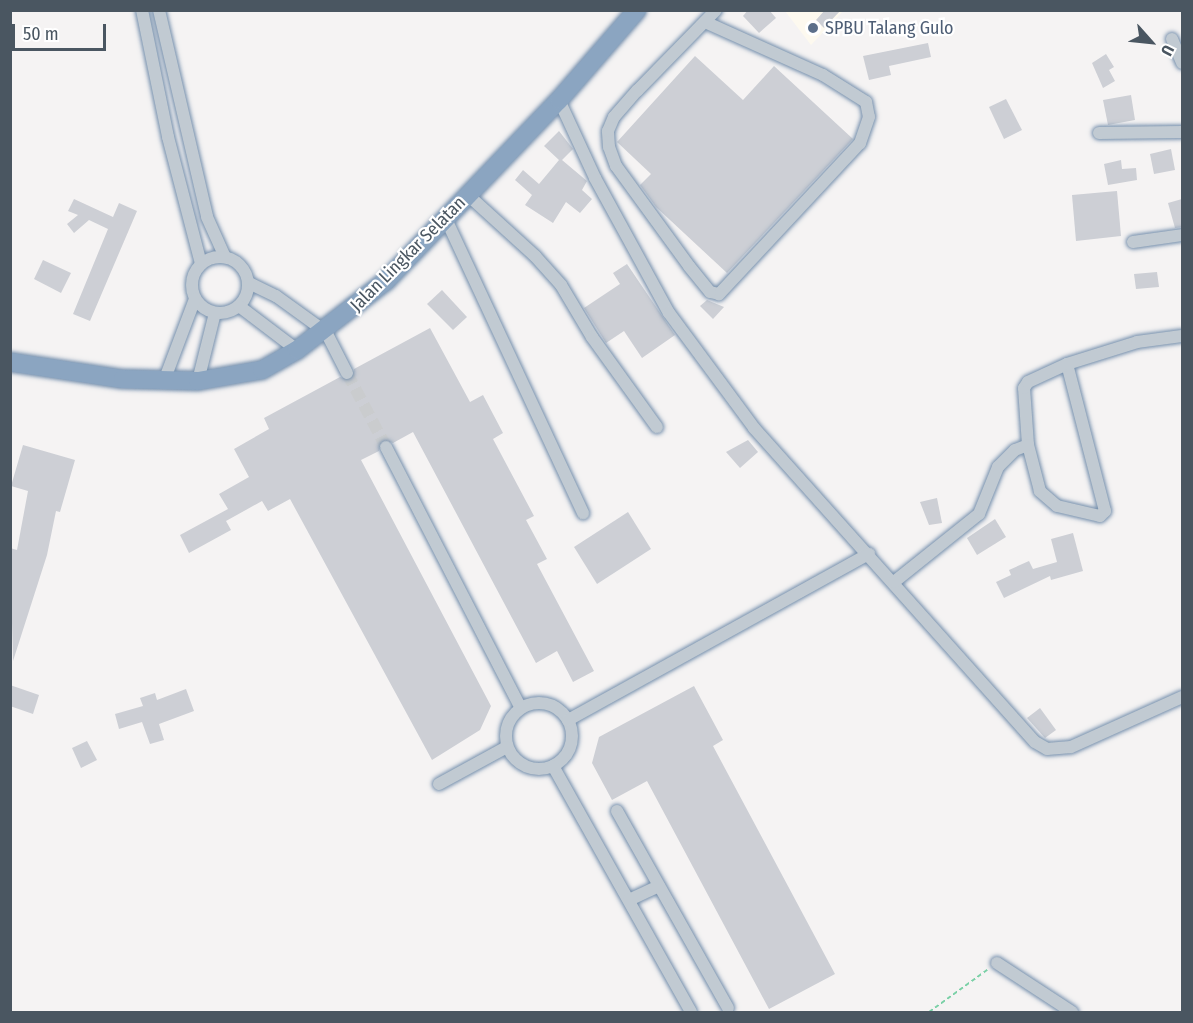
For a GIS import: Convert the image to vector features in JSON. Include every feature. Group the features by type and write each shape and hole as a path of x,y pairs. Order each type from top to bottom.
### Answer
{"highway":[{"name":"Jalan Lingkar Selatan","path":"10,362 164,381 198,381 262,370 326,332 386,281 559,100 637,10"}],"street":[{"path":"142,10 168,137 201,264 192,286 195,299 164,381"},
{"path":"159,10 204,207 225,257 246,271 249,283 239,306 215,314"},
{"path":"705,21 823,75 866,102 870,117 860,143 716,294 689,266 616,166 609,147 608,131 614,117 705,21 716,10"},
{"path":"1172,39 1182,63"},
{"path":"559,100 595,178 669,313 754,428 1035,742 1047,748 1071,747 1182,697"},
{"path":"1099,133 1182,132"},
{"path":"468,195 535,256 561,285 592,337 657,427"},
{"path":"445,217 584,513"},
{"path":"1132,242 1182,235"},
{"path":"201,264 225,257"},
{"path":"249,283 276,296 326,332 347,373"},
{"path":"195,299 215,314"},
{"path":"239,306 297,350"},
{"path":"198,381 215,314"},
{"path":"1067,364 1105,511 1100,516 1047,500 1040,491 1028,445 1023,388 1028,382 1067,364 1137,342 1182,336"},
{"path":"894,582 979,514 998,467 1015,450 1028,445"},
{"path":"386,447 521,708"},
{"path":"568,720 869,554"},
{"path":"538,703 550,705 568,720 571,742 565,756 553,766 529,768 515,760 507,747 508,725 521,708 538,703"},
{"path":"439,784 507,747"},
{"path":"553,766 692,1012"},
{"path":"617,811 728,1008"},
{"path":"628,900 659,886"},
{"path":"997,963 1071,1012"}],"path":[{"path":"929,1012 997,963"}],"shaded area":[{"name":"SPBU Talang Gulo","path":"785,11 843,11 811,45"}],"building":[{"path":"748,10 769,10 776,18 759,33 743,16"},
{"path":"825,10 841,10 824,28 816,20"},
{"path":"928,43 931,57 889,66 891,75 869,80 863,56"},
{"path":"1106,54 1114,67 1109,70 1115,81 1103,88 1092,63"},
{"path":"695,56 743,100 774,66 853,139 727,273 656,207 640,185 651,174 617,142"},
{"path":"1131,95 1135,120 1108,125 1103,100"},
{"path":"1006,99 1022,130 1004,139 989,107"},
{"path":"559,131 573,149 562,160 587,181 582,190 592,199 580,213 566,202 553,223 525,205 532,195 515,180 523,170 539,184 559,160 544,146"},
{"path":"1171,149 1175,170 1154,174 1150,154"},
{"path":"1121,160 1122,169 1136,168 1137,180 1108,185 1104,164"},
{"path":"1117,191 1121,236 1076,241 1072,195"},
{"path":"74,199 113,217 119,203 137,211 90,321 73,314 108,229 89,220 74,233 67,224 78,215 68,211"},
{"path":"1182,199 1182,227 1175,228 1168,203"},
{"path":"43,260 71,273 61,293 34,279"},
{"path":"627,264 675,335 642,358 624,331 606,343 584,308 620,284 613,273"},
{"path":"1157,272 1159,287 1136,289 1134,274"},
{"path":"442,290 467,317 453,330 427,304"},
{"path":"707,300 724,307 713,319 700,306"},
{"path":"430,328 470,402 483,395 503,433 493,439 534,516 526,520 547,559 537,564 594,671 573,682 557,651 536,663 413,432 393,443 382,440 379,451 361,460 491,706 480,730 432,760 290,499 268,511 262,501 226,521 231,530 189,553 180,535 228,509 219,494 249,477 234,449 269,429 264,418 340,377 351,380 354,369"},
{"path":"748,440 758,452 740,468 726,452"},
{"path":"23,445 75,460 60,512 56,511 47,555 13,661 10,548 17,550 28,491 11,486"},
{"path":"937,498 942,523 929,525 920,502"},
{"path":"628,512 651,549 597,584 574,547"},
{"path":"995,519 1006,537 977,555 967,538"},
{"path":"1073,533 1083,571 1051,580 1050,576 1004,598 996,582 1011,575 1009,570 1029,561 1033,569 1057,562 1051,539"},
{"path":"10,685 39,695 33,714 10,706"},
{"path":"694,686 723,740 713,746 835,974 769,1009 647,781 612,800 592,763 599,737"},
{"path":"186,689 194,711 159,724 164,740 150,744 142,722 119,729 115,714 143,706 140,698 155,693 157,700"},
{"path":"1040,708 1056,730 1045,738 1027,718"},
{"path":"87,741 97,760 81,768 72,748"}],"tunnel":[{"path":"347,373 386,447"}],"place":[{"name":"SPBU Talang Gulo","path":"813,28"}]}
